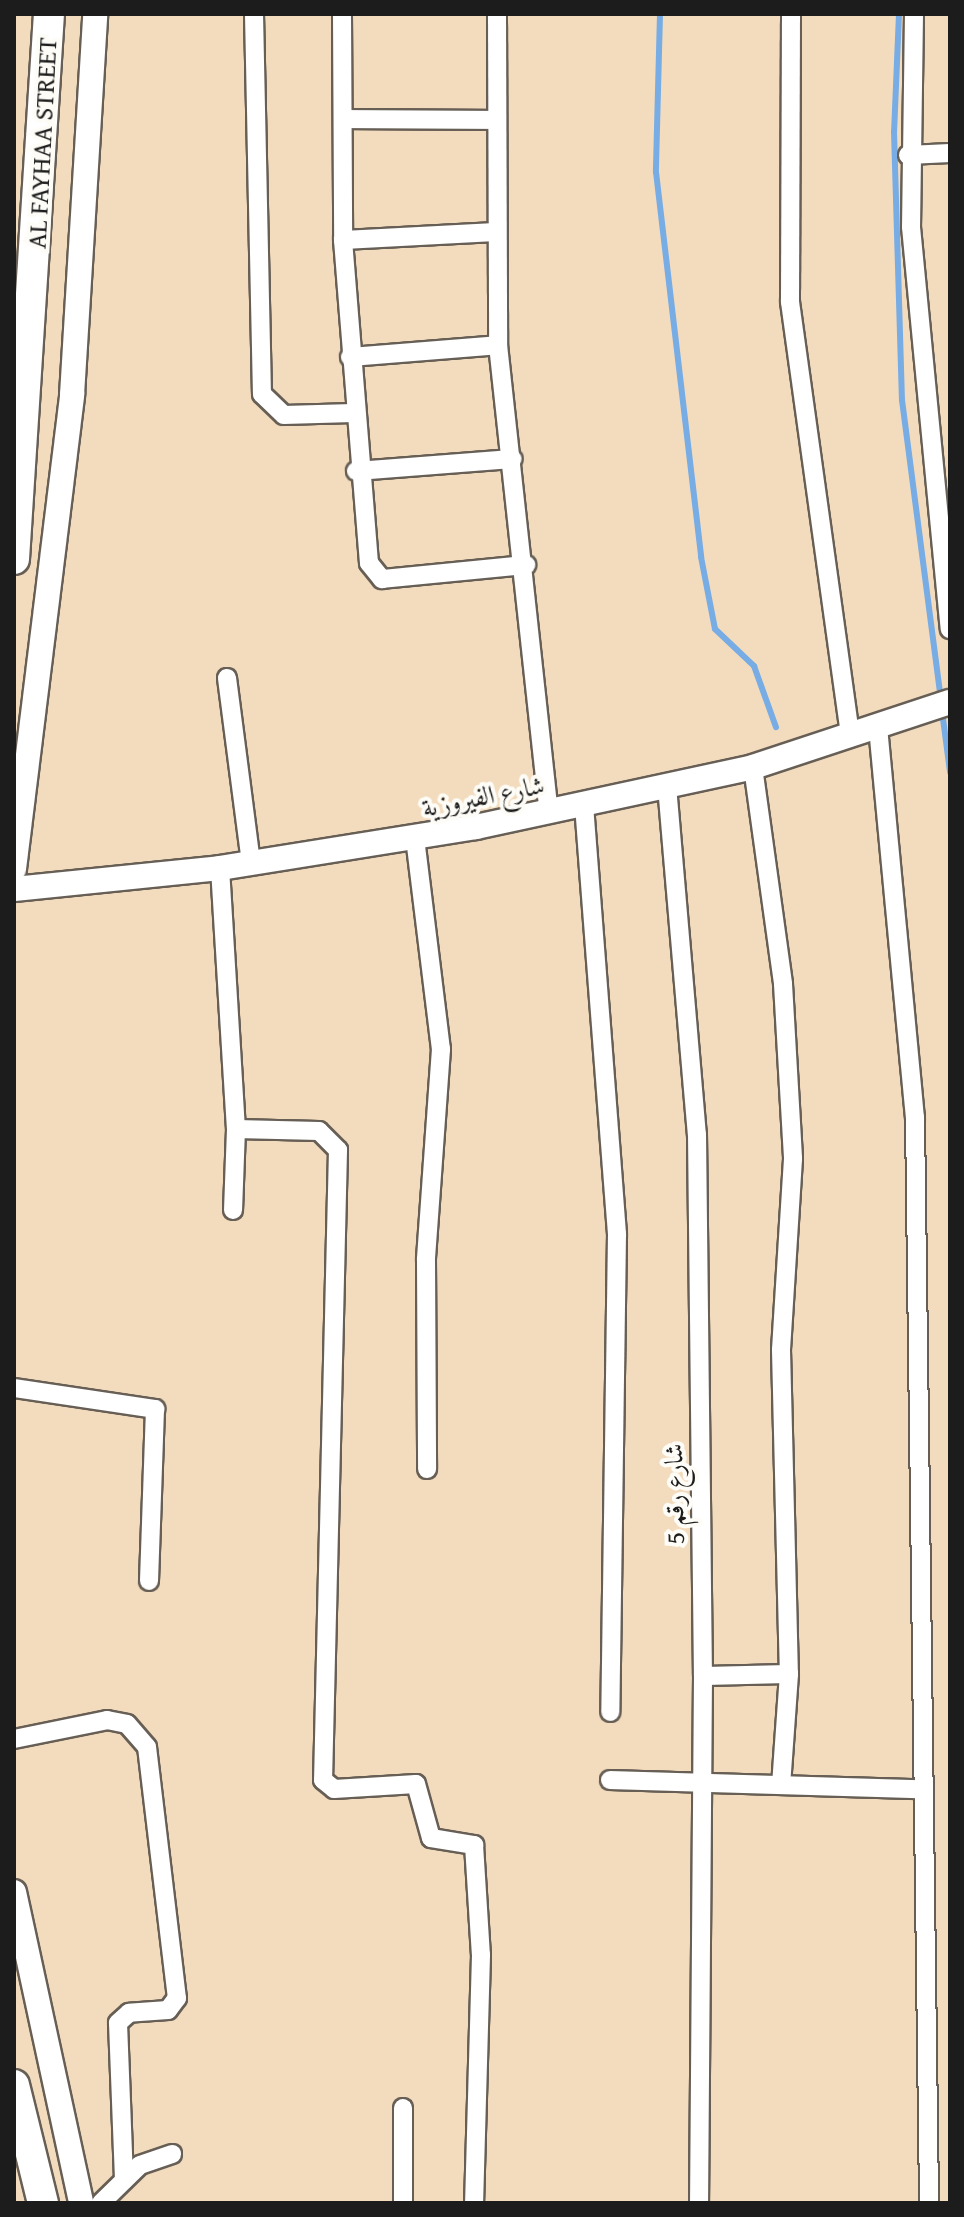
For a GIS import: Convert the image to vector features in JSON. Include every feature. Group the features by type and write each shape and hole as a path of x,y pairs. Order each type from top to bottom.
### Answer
{"highway":[{"name":"AL FAYHAA STREET","path":"14,559 49,14"},
{"path":"14,2085 43,2203"}],"street":[{"path":"14,869 59,526 95,14"},
{"path":"254,14 262,394 284,415 353,413"},
{"path":"342,14 345,119 343,240 356,471 369,563 382,579 526,565"},
{"path":"497,14 498,345 526,565 549,813"},
{"path":"791,14 790,302 850,736"},
{"path":"914,14 908,155 950,629"},
{"path":"345,119 497,120"},
{"path":"908,155 950,153"},
{"path":"343,240 496,232"},
{"path":"350,357 498,345"},
{"path":"356,471 513,459"},
{"path":"18,522 59,526"},
{"path":"227,678 251,863"},
{"name":"شارع الفيروزية","path":"14,889 220,868 415,838 549,813 753,767 944,704"},
{"path":"878,727 915,1117 919,1789 929,2203"},
{"path":"753,767 783,984 793,1159 781,1350 789,1674 781,1785"},
{"name":"شارع رقم 5","path":"667,786 697,1134 703,1676 699,2203"},
{"path":"584,805 617,1234 610,1712"},
{"path":"415,838 441,1036 426,1260 427,1469"},
{"path":"220,868 236,1129 233,1210"},
{"path":"236,1129 319,1131 338,1150 323,1780 334,1789 418,1785 431,1838 474,1845 481,1955 474,2203"},
{"path":"14,1388 155,1409 149,1581"},
{"path":"703,1676 789,1674"},
{"path":"14,1739 117,1720 147,1747 177,1998 168,2010 129,2013 118,2023 124,2180"},
{"path":"610,1780 919,1789"},
{"path":"14,1892 48,2073 81,2203"},
{"path":"14,2076 48,2073"},
{"path":"403,2108 403,2203"},
{"path":"101,2203 140,2165 172,2154"}],"waterway":[{"path":"660,14 656,172 701,557 715,629 754,666 776,727"},
{"path":"899,14 894,132 902,400 941,699"},
{"path":"942,711 950,772"}]}
